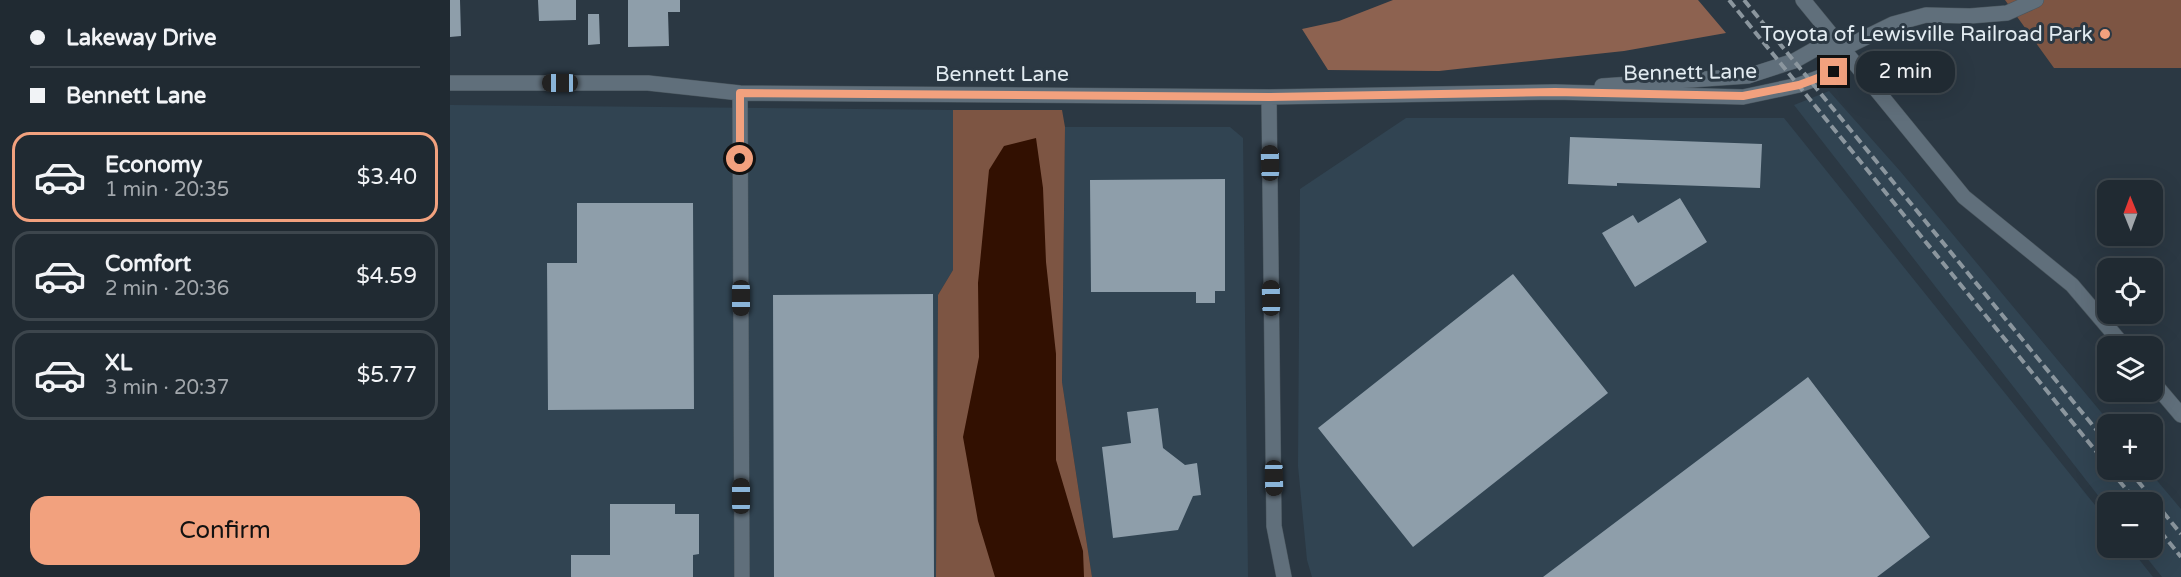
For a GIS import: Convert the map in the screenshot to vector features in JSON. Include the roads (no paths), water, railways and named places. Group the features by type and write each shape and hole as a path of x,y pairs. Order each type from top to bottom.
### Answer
{"street":[{"path":"1803,0 1964,197 2072,285 2115,336"},
{"name":"Bennett Lane","path":"1555,92 1633,82 1748,75 1794,61 1817,48 1842,49 1893,24 1926,15 1970,16 2007,13 2036,0"},
{"name":"Bennett Lane","path":"450,83 648,83 740,93 1269,97 1555,92 1743,96 1799,85 1834,72 1842,49"},
{"path":"740,93 741,577"},
{"path":"1269,97 1274,526 1284,577"},
{"path":"2163,394 2181,415"}],"railway":[{"path":"1729,0 2097,452"},
{"path":"1744,0 2097,431"},
{"path":"2118,480 2129,492"},
{"path":"2137,480 2181,534"},
{"path":"2163,535 2181,557"}],"place":[{"name":"Toyota of Lewisville Railroad Park","path":"2105,34"}]}
